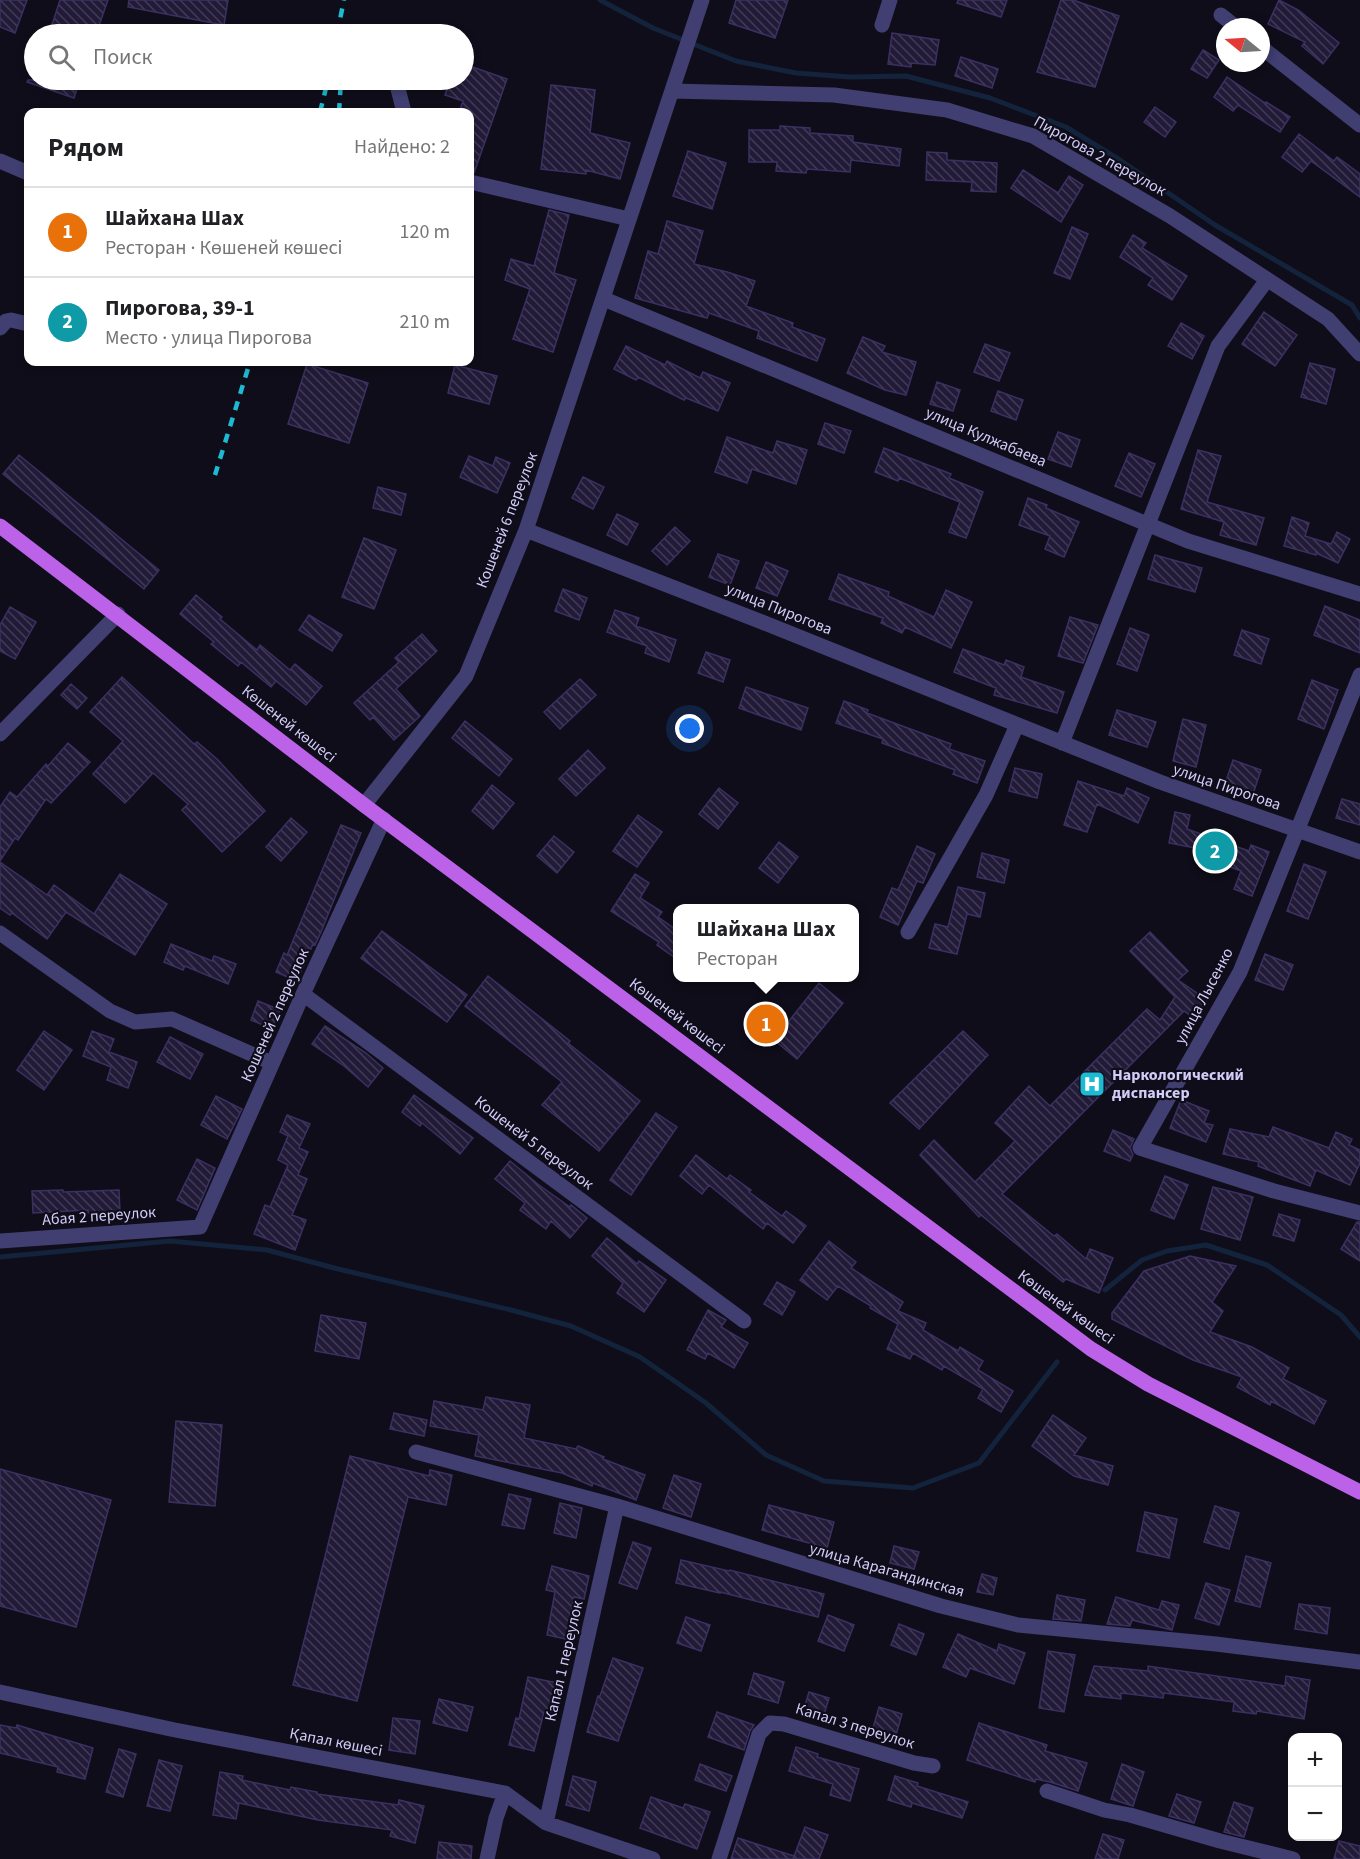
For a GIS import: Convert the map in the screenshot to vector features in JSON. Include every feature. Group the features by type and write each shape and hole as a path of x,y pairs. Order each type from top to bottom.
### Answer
{"main road":[{"name":"Көшеней көшесі","path":"0,526 118,614 364,805 1091,1349 1148,1384 1360,1492"}],"street":[{"name":"Кошеней 6 переулок","path":"364,805 465,676 526,530 702,0"},
{"path":"882,25 890,0"},
{"path":"1221,15 1225,18"},
{"path":"1270,54 1360,125"},
{"path":"398,90 403,108"},
{"name":"Пирогова 2 переулок","path":"672,91 834,95 947,110 1033,136 1170,216 1328,319 1360,354"},
{"path":"0,160 24,170"},
{"path":"474,183 629,219"},
{"path":"1062,743 1218,346 1267,280"},
{"name":"улица Кулжабаева","path":"604,299 1188,541 1360,594"},
{"path":"0,328 6,321 24,323"},
{"name":"улица Пирогова","path":"526,530 1160,782 1360,852"},
{"path":"0,734 118,614"},
{"name":"улица Лысенко","path":"1360,675 1299,831 1240,972 1140,1148 1274,1191 1360,1213"},
{"path":"908,932 986,795 1017,725"},
{"name":"Кошеней 2 переулок","path":"200,1227 303,994 384,819"},
{"path":"0,933 110,1011 135,1022 172,1019 272,1064"},
{"name":"Кошеней 5 переулок","path":"303,994 744,1321"},
{"name":"Абая 2 переулок","path":"0,1241 200,1227"},
{"name":"улица Карагандинская","path":"416,1452 617,1506 941,1606 1018,1625 1227,1645 1360,1662"},
{"name":"Капал 1 переулок","path":"546,1823 617,1506"},
{"name":"Қапал көшесі","path":"0,1692 175,1730 505,1793 546,1823 653,1859"},
{"name":"Капал 3 переулок","path":"719,1859 759,1734 770,1723 784,1724 914,1763 933,1766"},
{"path":"1047,1791 1104,1810 1293,1859"},
{"path":"487,1859 496,1818 505,1793"}],"building":[{"path":"0,0 27,0 15,33 0,27"},
{"path":"60,0 108,0 100,24 52,24"},
{"path":"129,0 228,0 224,24 128,7"},
{"path":"736,0 788,0 775,38 729,23"},
{"path":"958,0 1007,0 1001,17 957,3"},
{"path":"1061,0 1073,0 1119,16 1095,87 1037,72"},
{"path":"1279,0 1298,10 1339,43 1323,64 1302,46 1305,42 1270,25 1270,20"},
{"path":"892,33 939,40 935,65 911,63 911,67 888,64"},
{"path":"1203,50 1216,58 1216,64 1207,78 1191,69"},
{"path":"961,57 998,69 992,88 955,76"},
{"path":"474,67 507,79 474,173 474,108 460,108 463,101 445,95 447,90 474,90"},
{"path":"1227,77 1290,117 1280,132 1238,105 1233,111 1214,97"},
{"path":"551,85 595,90 590,133 630,143 620,179 586,170 586,174 541,169"},
{"path":"50,90 77,90 74,98"},
{"path":"1155,107 1176,122 1165,137 1144,122"},
{"path":"780,126 810,128 810,133 853,136 853,142 901,149 899,166 851,160 850,172 807,169 806,173 776,171 777,162 749,162 749,130 780,130"},
{"path":"1299,134 1334,161 1337,157 1360,174 1360,197 1311,161 1302,172 1282,157"},
{"path":"688,151 726,163 712,209 673,196"},
{"path":"927,152 947,153 947,160 997,163 996,192 971,191 972,182 926,180"},
{"path":"1023,170 1058,193 1069,176 1083,185 1061,222 1011,188"},
{"path":"549,210 569,215 554,273 576,280 553,352 513,339 530,289 505,280 511,259 534,266"},
{"path":"667,221 703,231 694,264 755,281 746,306 793,323 792,327 825,339 817,361 757,338 759,331 709,313 707,318 635,298 648,251 658,254"},
{"path":"1072,227 1088,234 1070,279 1054,273"},
{"path":"1133,235 1146,243 1142,248 1187,276 1172,300 1148,285 1153,278 1120,257"},
{"path":"1264,312 1297,335 1275,366 1242,344"},
{"path":"1181,323 1204,336 1192,359 1168,346"},
{"path":"863,337 885,346 882,352 916,362 906,395 885,390 847,373"},
{"path":"985,344 1010,353 999,381 974,372"},
{"path":"626,346 665,365 667,361 700,378 703,372 730,383 718,411 686,398 684,400 638,377 636,380 614,369"},
{"path":"1310,363 1335,369 1326,404 1301,397"},
{"path":"306,366 313,366 368,383 349,443 288,424"},
{"path":"455,366 497,376 489,404 448,393"},
{"path":"937,382 960,390 953,411 930,404"},
{"path":"998,391 1023,400 1016,420 991,411"},
{"path":"825,423 851,431 844,453 818,444"},
{"path":"1058,432 1080,440 1071,467 1048,459"},
{"path":"727,437 773,453 777,441 807,450 796,484 752,469 747,483 715,472"},
{"path":"884,448 951,474 949,478 983,492 966,538 949,532 960,502 899,478 898,481 875,472"},
{"path":"1198,450 1221,456 1207,502 1264,518 1256,545 1220,535 1224,522 1181,509"},
{"path":"1129,453 1155,464 1141,497 1115,486"},
{"path":"19,455 159,570 144,589 3,474"},
{"path":"469,456 493,466 496,457 510,463 497,493 460,477"},
{"path":"583,477 604,487 593,509 572,498"},
{"path":"378,487 406,494 401,515 373,508"},
{"path":"1028,498 1079,522 1064,557 1045,549 1050,536 1019,525"},
{"path":"617,514 638,524 627,545 607,535"},
{"path":"1292,517 1309,523 1305,536 1331,544 1337,532 1350,539 1338,563 1316,553 1316,555 1284,546"},
{"path":"675,527 690,541 667,565 652,551"},
{"path":"364,538 396,550 374,609 342,597"},
{"path":"718,554 739,561 730,585 709,577"},
{"path":"1155,555 1202,568 1195,592 1148,579"},
{"path":"766,562 788,571 777,596 756,588"},
{"path":"839,574 889,592 888,596 934,617 946,590 972,602 951,648 905,627 902,633 881,623 883,618 829,599"},
{"path":"563,589 587,598 579,620 555,611"},
{"path":"196,595 257,650 260,645 290,670 295,664 322,686 306,705 276,681 271,687 241,662 238,666 211,644 214,642 180,614"},
{"path":"1325,606 1360,620 1360,653 1314,635"},
{"path":"10,607 36,622 15,659 0,651 0,625"},
{"path":"615,610 639,618 636,626 676,640 669,662 645,653 647,646 607,632"},
{"path":"309,615 342,635 332,651 299,630"},
{"path":"1070,617 1098,625 1083,663 1058,656"},
{"path":"1130,628 1149,635 1137,671 1117,664"},
{"path":"1242,630 1269,639 1261,664 1234,655"},
{"path":"422,634 437,651 396,689 420,716 394,740 373,717 370,720 354,703 399,662 395,658"},
{"path":"963,649 1004,665 1006,660 1024,667 1021,677 1064,692 1057,713 994,695 996,688 954,672"},
{"path":"706,652 730,660 723,682 698,673"},
{"path":"122,677 194,744 197,742 217,759 265,811 222,852 182,810 188,804 153,773 125,803 93,774 123,741 90,712"},
{"path":"580,679 596,695 560,729 544,712"},
{"path":"1312,680 1338,690 1324,729 1298,719"},
{"path":"71,684 87,698 77,709 61,695"},
{"path":"746,687 808,708 801,730 739,708"},
{"path":"844,701 868,710 867,713 951,744 949,749 985,761 977,783 953,774 955,770 882,743 883,739 836,723"},
{"path":"1117,710 1156,722 1147,747 1109,735"},
{"path":"1183,719 1206,725 1196,767 1173,761"},
{"path":"465,721 512,759 499,776 452,738"},
{"path":"68,743 90,762 51,803 46,799 18,840 15,838 0,861 0,807 10,792 17,797"},
{"path":"588,750 605,768 576,796 559,779"},
{"path":"1233,760 1261,770 1253,794 1225,784"},
{"path":"1015,768 1042,774 1037,798 1009,791"},
{"path":"1078,781 1124,796 1127,788 1149,798 1138,823 1097,804 1087,832 1064,825"},
{"path":"492,785 514,803 493,829 472,811"},
{"path":"719,788 738,803 718,829 699,814"},
{"path":"1342,799 1360,804 1360,825 1336,818"},
{"path":"1175,812 1190,815 1187,829 1249,851 1251,845 1269,852 1252,896 1234,889 1241,871 1198,855 1200,849 1169,843"},
{"path":"638,815 662,832 637,867 613,851"},
{"path":"291,818 307,832 281,861 266,847"},
{"path":"341,825 361,833 321,932 315,945 313,944 297,981 276,972 284,953 287,955"},
{"path":"554,836 574,852 557,873 537,856"},
{"path":"779,842 798,857 778,883 759,868"},
{"path":"917,846 935,854 923,883 917,881 898,925 880,917 892,888 898,890"},
{"path":"982,853 1009,860 1004,883 977,877"},
{"path":"0,862 47,895 54,885 94,914 120,874 167,904 135,955 66,912 47,939 12,913 10,915 0,908"},
{"path":"1304,864 1326,872 1308,919 1287,911"},
{"path":"635,874 649,883 640,898 662,912 658,917 673,928 673,956 657,945 659,942 611,911"},
{"path":"958,887 985,893 980,917 967,914 957,954 929,948 935,924 948,927"},
{"path":"382,931 467,995 447,1022 361,958"},
{"path":"1150,932 1188,971 1178,980 1207,1000 1194,1018 1184,1011 1002,1194 1054,1236 1057,1234 1086,1259 1090,1249 1113,1258 1099,1293 1066,1279 1063,1282 981,1215 979,1217 920,1155 934,1140 975,1182 1015,1141 995,1123 1029,1086 1050,1106 1147,1009 1160,1020 1175,997 1130,951"},
{"path":"171,944 212,961 214,956 236,964 228,984 185,966 183,970 164,962"},
{"path":"1265,954 1293,965 1283,990 1255,980"},
{"path":"488,976 570,1041 568,1043 640,1101 599,1151 542,1105 562,1082 465,1006"},
{"path":"819,983 843,1003 797,1059 774,1040"},
{"path":"258,1001 280,1010 272,1029 251,1020"},
{"path":"325,1026 366,1053 383,1068 368,1087 344,1066 312,1044"},
{"path":"44,1031 72,1050 44,1090 17,1070"},
{"path":"92,1031 114,1039 109,1052 137,1062 128,1088 107,1080 111,1067 83,1056"},
{"path":"963,1031 988,1055 919,1129 890,1103"},
{"path":"170,1037 203,1054 190,1079 157,1062"},
{"path":"414,1095 473,1138 460,1154 422,1123 420,1126 402,1112"},
{"path":"216,1096 242,1109 227,1139 201,1125"},
{"path":"1181,1100 1209,1111 1204,1123 1213,1125 1206,1142 1170,1128"},
{"path":"656,1113 677,1127 631,1195 610,1180"},
{"path":"287,1115 310,1124 299,1148 308,1152 298,1175 307,1179 292,1215 306,1220 295,1250 254,1234 265,1205 270,1207 288,1165 278,1160 288,1136 280,1132"},
{"path":"1273,1127 1329,1148 1336,1132 1352,1139 1349,1145 1360,1150 1360,1163 1350,1185 1316,1170 1310,1186 1258,1166 1259,1162 1223,1154 1230,1129 1269,1137"},
{"path":"1113,1130 1134,1139 1130,1148 1133,1155 1130,1161 1104,1151"},
{"path":"696,1155 727,1179 730,1175 782,1216 786,1211 806,1226 793,1243 767,1223 763,1229 709,1185 702,1194 680,1176"},
{"path":"197,1159 215,1168 197,1210 177,1200"},
{"path":"510,1161 539,1185 587,1218 570,1238 551,1221 546,1229 520,1210 525,1203 495,1179"},
{"path":"1165,1176 1188,1185 1174,1219 1151,1210"},
{"path":"1213,1187 1253,1197 1240,1240 1201,1229"},
{"path":"63,1190 63,1192 119,1190 120,1212 88,1213 88,1210 33,1213 32,1191"},
{"path":"1279,1214 1300,1220 1294,1241 1273,1235"},
{"path":"1357,1222 1360,1222 1360,1261 1341,1249"},
{"path":"607,1238 637,1264 639,1261 666,1280 644,1312 617,1293 623,1283 592,1256"},
{"path":"829,1241 856,1262 851,1268 903,1302 898,1311 926,1323 923,1330 958,1351 960,1347 983,1361 978,1370 1013,1391 1001,1412 978,1398 983,1389 944,1366 942,1370 913,1353 910,1359 887,1349 898,1324 870,1308 871,1306 838,1286 827,1300 800,1280"},
{"path":"1190,1256 1236,1266 1212,1302 1223,1311 1210,1332 1252,1347 1289,1368 1283,1379 1326,1401 1314,1424 1271,1401 1270,1405 1237,1387 1242,1377 1193,1360 1112,1319 1112,1313 1144,1271"},
{"path":"777,1282 795,1292 782,1315 764,1304"},
{"path":"708,1310 726,1320 721,1327 748,1343 734,1368 708,1353 705,1359 687,1350"},
{"path":"321,1315 366,1323 359,1359 315,1351"},
{"path":"486,1397 530,1405 524,1438 576,1449 578,1446 604,1457 603,1459 645,1475 636,1500 593,1483 592,1486 562,1473 475,1456 479,1435 430,1426 434,1401 483,1410"},
{"path":"394,1413 427,1420 424,1436 390,1429"},
{"path":"1053,1415 1086,1438 1074,1455 1113,1466 1108,1485 1074,1476 1032,1446"},
{"path":"176,1421 222,1425 215,1506 169,1502"},
{"path":"350,1456 429,1476 430,1470 452,1475 446,1505 408,1497 357,1701 293,1685"},
{"path":"0,1469 111,1500 76,1627 0,1606"},
{"path":"674,1475 701,1484 691,1517 663,1508"},
{"path":"509,1494 531,1499 524,1529 502,1525"},
{"path":"560,1503 582,1508 576,1538 554,1533"},
{"path":"769,1505 834,1522 827,1548 762,1530"},
{"path":"1215,1506 1239,1513 1229,1549 1204,1542"},
{"path":"1145,1512 1177,1519 1169,1558 1137,1551"},
{"path":"633,1542 651,1548 637,1589 619,1583"},
{"path":"894,1546 919,1552 914,1569 890,1563"},
{"path":"1246,1556 1271,1563 1260,1607 1235,1601"},
{"path":"681,1560 824,1594 818,1617 676,1583"},
{"path":"552,1566 589,1576 584,1599 574,1597 566,1639 547,1635 555,1592 546,1590"},
{"path":"982,1574 997,1578 993,1595 977,1592"},
{"path":"1206,1583 1230,1590 1219,1625 1195,1618"},
{"path":"1057,1595 1085,1600 1081,1621 1053,1619"},
{"path":"1116,1597 1159,1610 1162,1601 1179,1605 1172,1630 1132,1620 1130,1626 1107,1624"},
{"path":"1299,1604 1330,1608 1327,1634 1295,1629"},
{"path":"828,1615 854,1625 844,1651 818,1641"},
{"path":"686,1617 710,1625 701,1651 677,1643"},
{"path":"899,1624 924,1634 916,1655 891,1645"},
{"path":"958,1634 997,1651 999,1644 1025,1653 1014,1684 970,1668 966,1677 943,1667"},
{"path":"1048,1651 1075,1655 1064,1712 1039,1708"},
{"path":"613,1658 643,1668 618,1741 587,1732"},
{"path":"1094,1666 1148,1671 1148,1666 1285,1686 1286,1676 1310,1680 1304,1719 1257,1711 1256,1714 1233,1711 1234,1702 1164,1693 1163,1698 1121,1693 1121,1699 1085,1695"},
{"path":"754,1673 784,1682 778,1703 748,1694"},
{"path":"528,1677 558,1683 552,1714 544,1712 534,1751 509,1745 516,1718 519,1719"},
{"path":"809,1692 829,1698 822,1721 802,1715"},
{"path":"439,1699 473,1707 467,1731 433,1723"},
{"path":"879,1707 902,1714 894,1742 871,1735"},
{"path":"717,1712 754,1725 744,1750 708,1737"},
{"path":"393,1718 420,1721 415,1754 389,1750"},
{"path":"979,1723 1047,1745 1045,1751 1087,1763 1078,1791 1036,1779 1035,1782 967,1760"},
{"path":"0,1725 16,1728 17,1725 93,1748 85,1779 57,1772 58,1767 0,1753"},
{"path":"796,1747 818,1754 817,1757 859,1769 850,1801 830,1795 833,1784 789,1771"},
{"path":"119,1749 136,1754 123,1797 106,1792"},
{"path":"159,1760 182,1766 170,1811 147,1806"},
{"path":"700,1764 732,1776 726,1791 695,1780"},
{"path":"1122,1764 1144,1772 1133,1806 1111,1799"},
{"path":"220,1772 243,1776 242,1780 290,1790 291,1787 317,1792 317,1794 398,1805 399,1800 424,1806 415,1843 390,1836 392,1830 318,1820 239,1803 236,1819 213,1815"},
{"path":"573,1776 596,1782 589,1811 566,1805"},
{"path":"895,1776 918,1783 917,1786 968,1802 962,1818 912,1803 911,1807 888,1800"},
{"path":"1177,1794 1201,1802 1194,1823 1169,1816"},
{"path":"651,1797 683,1808 685,1804 710,1812 697,1849 640,1828"},
{"path":"1234,1802 1253,1808 1244,1837 1224,1832"},
{"path":"805,1827 828,1835 819,1859 793,1859"},
{"path":"1103,1834 1124,1840 1118,1859 1095,1859"},
{"path":"738,1838 794,1856 793,1859 731,1859"},
{"path":"1339,1841 1360,1846 1360,1859 1334,1859"},
{"path":"439,1842 472,1846 471,1859 437,1859"}],"waterway":[{"path":"600,0 653,28 736,61 796,73 850,77 906,76 990,98 1066,127 1120,160 1215,225 1352,305 1360,318"},
{"path":"0,1257 170,1241 267,1250 571,1326 640,1357 706,1403 766,1455 824,1481 913,1488 979,1463 1057,1362"},
{"path":"1105,1290 1142,1260 1167,1251 1206,1245 1267,1265 1341,1315 1360,1337"}],"railway":[{"path":"339,24 344,0"},
{"path":"321,108 326,90"},
{"path":"339,108 340,90"},
{"path":"215,475 249,366"}],"place":[{"name":"Пирогова, 39-1","path":"1215,851"},
{"name":"Шайхана Шах","path":"766,1024"},
{"name":"Наркологический диспансер","path":"1092,1084"}]}
